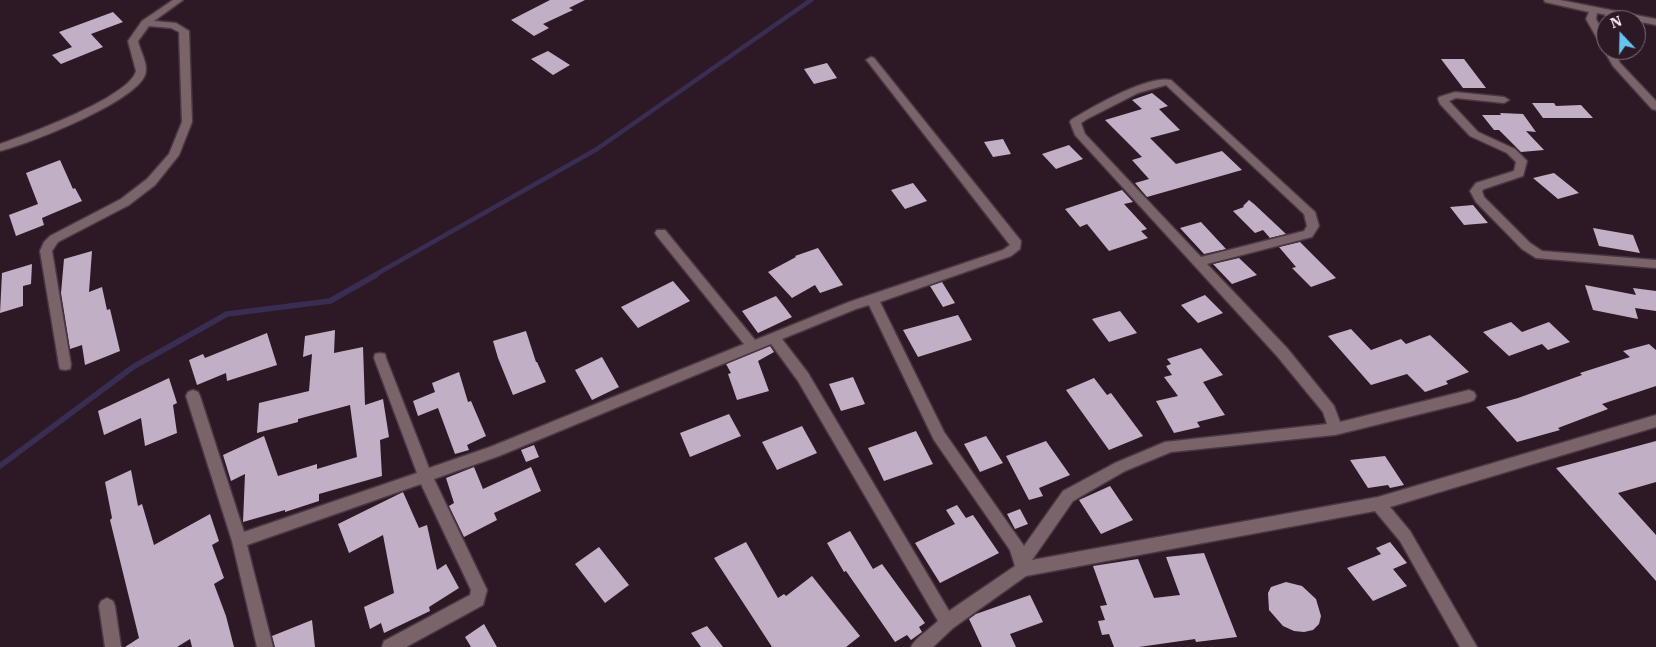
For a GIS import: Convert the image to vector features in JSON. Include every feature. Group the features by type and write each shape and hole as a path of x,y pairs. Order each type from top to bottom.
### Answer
{"street":[{"path":"0,148 52,128 110,100 132,85 140,75 140,63 133,41 137,31 145,23 180,0"},
{"path":"1548,0 1571,2 1594,10 1656,22"},
{"path":"1594,10 1591,19 1596,28"},
{"path":"65,365 46,251 48,245 54,239 125,202 151,182 174,155 187,122 184,31 173,25 145,23"},
{"path":"239,542 425,476 584,416 853,305 1007,253 1016,246 1015,241 871,60"},
{"path":"1614,60 1656,107"},
{"path":"1199,262 1308,234 1313,226 1309,212 1168,82 1137,91 1091,111 1075,122 1080,135 1282,352 1329,410 1335,429"},
{"path":"1504,100 1455,95 1443,99 1474,134 1511,151 1522,162 1519,173 1480,186 1476,191 1480,199 1526,246 1540,254 1656,264"},
{"path":"661,233 753,347"},
{"path":"872,300 879,310 914,387 939,436 1017,547 1022,565"},
{"path":"774,338 803,377 947,622"},
{"path":"380,358 425,476 480,590 477,600 390,647"},
{"path":"193,396 239,542 265,647"},
{"path":"919,647 936,643 947,622 1022,565 1068,496 1120,467 1170,446 1335,429 1470,396"},
{"path":"1022,565 1378,504 1656,422"},
{"path":"1378,504 1405,536 1469,647"},
{"path":"107,606 113,647"}],"building":[{"path":"550,0 585,0 569,8 573,10 543,24 549,28 534,36 511,20"},
{"path":"113,12 123,22 91,34 103,47 61,64 52,55 72,47 59,32"},
{"path":"548,51 570,65 553,75 531,59"},
{"path":"1441,59 1464,59 1486,88 1463,88"},
{"path":"827,63 837,78 814,84 804,69"},
{"path":"1152,93 1168,106 1159,109 1180,130 1150,138 1176,164 1222,151 1242,170 1147,197 1135,183 1149,179 1132,160 1142,157 1105,120 1142,109 1132,100"},
{"path":"1532,103 1554,103 1556,106 1581,105 1593,118 1543,118"},
{"path":"1500,113 1523,114 1536,132 1526,131 1544,150 1521,152 1499,130 1494,130 1482,115 1501,115"},
{"path":"1003,139 1011,154 993,157 984,142"},
{"path":"1069,145 1083,159 1056,169 1042,154"},
{"path":"60,160 73,189 75,188 82,201 42,218 44,225 16,236 9,215 38,204 26,173"},
{"path":"1554,173 1579,193 1558,199 1533,178"},
{"path":"913,183 927,201 905,209 891,190"},
{"path":"1122,190 1133,202 1124,204 1147,229 1141,231 1148,238 1109,251 1087,224 1080,227 1065,209"},
{"path":"1249,200 1286,234 1270,238 1263,230 1255,233 1233,211 1244,207"},
{"path":"1473,205 1488,223 1464,225 1450,207"},
{"path":"1201,222 1226,249 1204,254 1180,228"},
{"path":"1593,228 1633,235 1640,253 1599,246"},
{"path":"1300,242 1336,278 1311,287 1292,268 1296,267 1279,247"},
{"path":"818,248 843,285 820,293 815,285 792,298 768,272 795,256"},
{"path":"92,251 89,292 102,287 107,310 110,309 120,351 85,365 82,345 70,349 61,293 64,259"},
{"path":"1239,258 1257,275 1232,284 1213,264"},
{"path":"32,264 31,284 23,286 23,306 0,313 2,273"},
{"path":"673,281 690,301 638,328 621,307"},
{"path":"942,282 955,303 943,307 930,286"},
{"path":"1585,285 1636,295 1633,288 1656,291 1656,311 1635,308 1638,319 1593,310"},
{"path":"1205,295 1223,313 1198,323 1181,305"},
{"path":"776,296 792,317 758,333 742,311"},
{"path":"1120,311 1137,333 1109,342 1092,319"},
{"path":"958,315 972,340 918,357 903,330"},
{"path":"1511,322 1522,332 1549,322 1570,342 1548,350 1542,344 1509,356 1483,332"},
{"path":"1351,329 1371,350 1401,339 1406,344 1430,335 1469,372 1446,381 1448,384 1425,392 1407,374 1371,385 1328,336"},
{"path":"335,330 334,353 363,347 365,405 383,399 389,437 380,440 382,476 319,494 319,501 285,512 285,510 243,522 245,474 231,481 223,455 264,436 278,476 317,464 317,469 357,457 350,405 298,419 298,422 257,433 259,403 309,391 312,354 303,357 305,336"},
{"path":"526,331 536,362 546,382 513,395 493,341"},
{"path":"267,333 277,365 227,381 226,373 197,385 189,360 203,354 205,358"},
{"path":"1649,344 1656,350 1656,386 1602,404 1608,409 1558,428 1560,430 1517,442 1486,407 1518,398 1582,375 1580,373 1630,357 1623,351"},
{"path":"770,346 774,352 758,361 769,391 737,400 728,374 731,373 726,364"},
{"path":"1201,348 1223,375 1203,382 1225,415 1197,422 1200,427 1174,433 1156,401 1178,396 1164,377 1172,375 1166,366 1171,364 1167,359"},
{"path":"602,357 619,387 592,400 575,370"},
{"path":"459,372 468,402 471,401 486,436 467,445 469,450 455,454 438,408 418,416 413,401 435,392 432,383"},
{"path":"853,377 865,404 841,411 829,384"},
{"path":"169,378 177,403 173,405 177,433 145,446 141,418 104,435 98,411"},
{"path":"1094,378 1107,395 1111,393 1143,436 1109,450 1066,390"},
{"path":"729,414 741,436 690,457 680,433"},
{"path":"802,426 817,453 777,470 762,442"},
{"path":"916,431 933,464 884,481 868,448"},
{"path":"986,436 1003,463 980,472 964,444"},
{"path":"1046,441 1070,475 1039,488 1043,496 1029,500 1006,456"},
{"path":"1656,441 1656,482 1618,493 1656,535 1656,581 1556,468"},
{"path":"534,445 539,457 526,462 521,450"},
{"path":"1385,456 1404,485 1390,488 1388,485 1368,488 1350,460"},
{"path":"474,467 483,489 531,467 541,491 494,513 497,520 464,537 449,506 454,503 446,478"},
{"path":"131,470 138,506 142,504 154,545 210,514 219,541 212,545 224,578 214,584 226,616 234,647 192,647 190,639 177,647 125,647 139,638 110,520 112,518 105,482"},
{"path":"1110,486 1133,520 1101,534 1079,500"},
{"path":"403,492 419,528 427,525 437,570 446,564 459,588 429,607 430,611 384,633 381,623 370,629 364,607 394,593 383,535 349,553 338,524"},
{"path":"957,505 966,518 973,515 999,553 940,583 915,543 955,524 946,510"},
{"path":"1020,509 1028,524 1015,529 1007,514"},
{"path":"850,531 873,569 882,564 925,623 919,627 922,632 911,640 907,635 895,642 846,571 844,572 827,543"},
{"path":"746,542 778,598 784,594 786,596 812,576 860,636 846,647 772,647 714,558"},
{"path":"1390,542 1407,563 1393,569 1407,586 1373,601 1347,568 1381,554 1376,548"},
{"path":"599,547 629,585 605,603 575,564"},
{"path":"1204,553 1237,637 1196,642 1195,639 1139,647 1114,647 1109,634 1102,635 1098,621 1105,620 1100,606 1107,605 1093,566 1138,559 1154,598 1180,595 1166,557"},
{"path":"1286,582 1302,586 1316,599 1321,616 1319,624 1313,630 1304,632 1294,631 1283,626 1269,610 1268,593 1271,587"},
{"path":"1030,595 1043,622 1010,634 1016,647 982,647 969,619 976,614"},
{"path":"312,620 315,647 275,647 272,636"},
{"path":"484,624 497,647 471,647 465,637"},
{"path":"707,626 723,647 701,647 691,633"}],"waterway":[{"path":"373,276 597,149 811,0"},
{"path":"0,466 133,367 227,314 330,301 376,275"}]}
